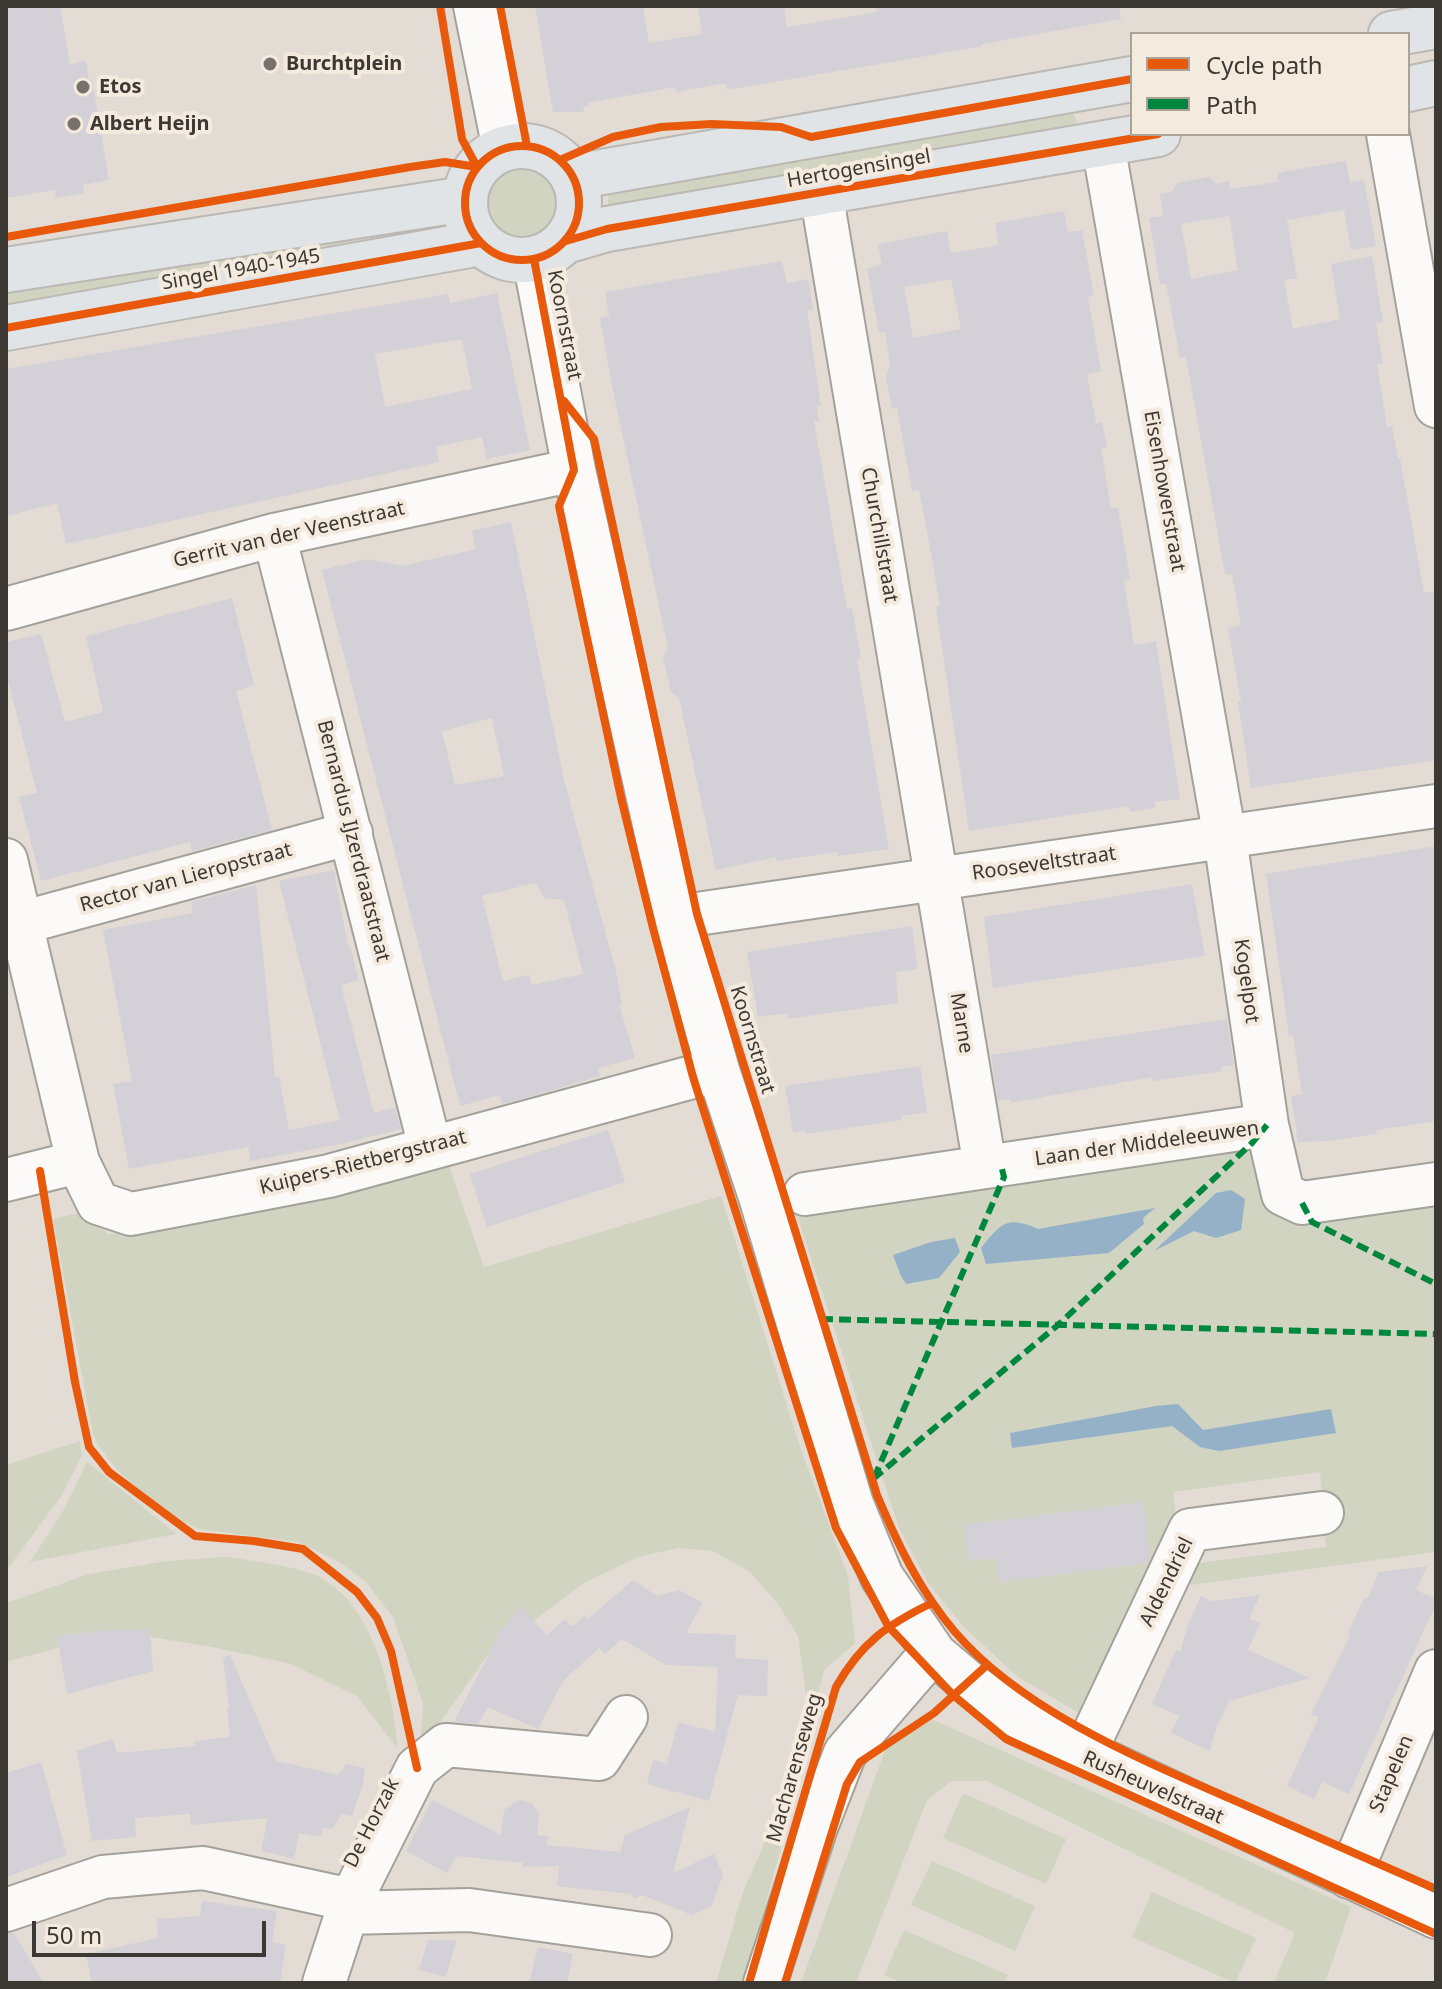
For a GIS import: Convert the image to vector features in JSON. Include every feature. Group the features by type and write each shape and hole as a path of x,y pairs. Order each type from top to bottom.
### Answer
{"main road":[{"path":"1402,32 1436,26"},
{"name":"Hertogensingel","path":"574,177 1130,79"},
{"path":"1410,89 1436,83"},
{"name":"Hertogensingel","path":"550,250 607,229 1147,136"},
{"path":"537,147 552,153 574,177 579,193 575,227 550,250 515,260 497,254 481,243 468,223 465,199 468,182 477,167 489,156 504,149 537,147"},
{"name":"Singel 1940-1945","path":"6,270 465,199"},
{"name":"Singel 1940-1945","path":"6,328 481,243"}],"street":[{"path":"475,6 504,149"},
{"path":"1388,136 1436,406"},
{"name":"Eisenhowerstraat","path":"1103,144 1225,838"},
{"name":"Churchillstraat","path":"821,192 938,879"},
{"name":"Koornstraat","path":"550,250 574,470 676,922 718,1070 761,1200 852,1504 882,1577 935,1654"},
{"name":"Gerrit van der Veenstraat","path":"6,609 274,535 574,470"},
{"name":"Bernardus IJzerdraatstraat","path":"274,535 430,1147"},
{"name":"Rooseveltstraat","path":"676,922 697,914 1436,806"},
{"name":"Rector van Lieropstraat","path":"21,923 351,833"},
{"name":"Kogelpot","path":"1225,838 1267,1125"},
{"name":"Kuipers-Rietbergstraat","path":"6,860 78,1162 98,1203 131,1214 329,1176 718,1070"},
{"name":"Marne","path":"938,879 985,1167"},
{"name":"Laan der Middeleeuwen","path":"805,1194 1267,1125 1283,1194 1302,1203 1436,1184"},
{"path":"6,1180 78,1162"},
{"name":"Aldendriel","path":"1085,1752 1190,1530 1322,1513"},
{"name":"Rusheuvelstraat","path":"935,1654 1007,1711 1085,1752 1436,1917"},
{"name":"Macharenseweg","path":"765,1983 815,1830 845,1753 922,1664 935,1654"},
{"name":"Stapelen","path":"1349,1877 1436,1671"},
{"name":"De Horzak","path":"324,1983 348,1906 417,1768 446,1745 599,1759 626,1717"},
{"path":"6,1910 103,1877 203,1868 348,1906 469,1910 650,1935"}],"green space":[{"path":"1064,108 1076,117 1077,134 608,218 608,193"},
{"path":"522,167 536,170 548,178 556,190 559,204 556,218 548,230 536,238 522,241 508,238 496,230 488,218 485,204 488,190 496,178 508,170"},
{"path":"439,211 455,238 6,316 6,279"},
{"path":"1252,1143 1267,1193 1436,1197 1436,1552 1191,1585 1191,1564 1326,1547 1320,1472 1173,1492 1176,1515 1084,1716 1018,1677 965,1628 928,1583 899,1528 795,1209"},
{"path":"446,1157 484,1267 721,1196 799,1444 848,1576 855,1643 824,1670 798,1784 744,1983 716,1983 743,1892 804,1753 806,1695 798,1636 778,1604 750,1572 713,1551 678,1548 638,1557 584,1583 487,1656 420,1751 423,1705 393,1617 366,1582 339,1562 298,1542 199,1529 184,1522 124,1476 93,1434 53,1219 88,1211 107,1234 137,1231"},
{"path":"80,1441 82,1456 60,1498 6,1571 6,1465"},
{"path":"87,1462 176,1534 30,1562 62,1513"},
{"path":"225,1557 301,1570 322,1578 341,1592 356,1610 378,1654 386,1678 398,1749 357,1696 291,1664 145,1636 65,1646 6,1662 6,1603 89,1574 167,1561"},
{"path":"929,1718 1351,1907 1325,1983 1274,1983 1295,1933 987,1781 951,1781 927,1800 856,1983 801,1983 888,1742"},
{"path":"963,1793 1066,1839 1046,1884 943,1838"},
{"path":"932,1861 1035,1906 1015,1951 911,1905"},
{"path":"1152,1892 1256,1938 1235,1983 1132,1937"},
{"path":"904,1930 1008,1975 1004,1983 903,1983 884,1975"}],"water":[{"path":"1231,1190 1245,1199 1241,1230 1216,1238 1194,1231 1154,1251 1216,1193"},
{"path":"1155,1208 1143,1218 1144,1224 1109,1253 986,1264 981,1248 1005,1224 1018,1223 1038,1229"},
{"path":"955,1238 960,1252 939,1278 906,1284 893,1255 931,1242"},
{"path":"1178,1404 1203,1430 1331,1409 1336,1433 1219,1451 1200,1447 1172,1426 1012,1448 1010,1433"}],"building":[{"path":"6,6 60,6 70,64 86,61 109,180 83,185 84,193 56,198 55,190 6,198"},
{"path":"535,6 643,6 649,43 702,34 698,6 784,6 787,27 877,12 876,6 1119,6 1121,19 727,90 726,83 676,92 675,87 588,103 589,106 583,107 584,112 553,112"},
{"path":"1346,161 1350,183 1364,180 1376,246 1351,250 1344,210 1287,220 1297,278 1284,280 1293,329 1340,319 1331,264 1372,256 1383,322 1376,323 1383,363 1377,365 1387,427 1392,426 1400,458 1424,593 1436,591 1436,760 1251,788 1228,628 1241,625 1232,574 1225,574 1186,357 1180,358 1166,283 1160,284 1149,218 1163,216 1160,194 1171,192 1177,183 1209,177 1217,184 1229,181 1230,189 1278,182 1277,173","holes":["1229,216 1238,270 1191,279 1181,224"]},
{"path":"1064,211 1068,232 1082,230 1094,296 1088,297 1101,371 1087,374 1096,423 1102,422 1107,447 1101,448 1111,509 1118,508 1130,579 1124,580 1134,645 1156,641 1180,799 1155,802 1155,808 1130,812 1129,806 969,831 929,542 919,490 912,491 897,408 892,409 886,378 890,363 885,332 879,333 867,268 882,265 878,244 947,231 951,253 999,245 995,223","holes":["951,279 961,329 913,338 904,287"]},
{"path":"782,261 787,283 808,279 813,309 807,310 821,406 817,406 819,421 814,422 847,609 852,608 861,659 857,660 889,849 837,856 837,852 776,861 776,857 716,870 679,698 671,692 663,657 668,648 600,318 609,316 605,292"},
{"path":"497,293 530,450 487,459 482,437 436,447 439,462 66,544 57,503 6,516 6,369 448,294 450,303","holes":["462,339 472,389 385,407 375,354"]},
{"path":"511,522 564,780 616,972 622,1003 619,1004 635,1058 598,1068 600,1076 533,1096 502,1104 500,1095 460,1106 322,570 368,559 402,566 476,549 472,531","holes":["492,718 504,776 455,785 442,731","535,883 545,898 564,900 583,974 532,985 529,975 503,981 482,896"]},
{"path":"232,598 254,685 236,691 272,830 192,851 190,842 41,881 19,797 37,793 6,673 6,642 41,634 65,722 103,712 86,636"},
{"path":"1436,846 1436,1121 1376,1130 1377,1134 1298,1142 1291,1096 1302,1094 1293,1035 1289,1036 1266,874"},
{"path":"334,870 348,947 359,980 341,985 374,1113 395,1108 401,1129 251,1161 248,1147 129,1169 113,1084 132,1081 103,930 193,913 191,902 256,885 275,1077 279,1077 289,1130 340,1120 279,881"},
{"path":"1192,884 1205,956 993,988 984,917"},
{"path":"912,926 918,969 896,972 898,1003 788,1019 787,1013 758,1017 747,952"},
{"path":"1227,1019 1234,1065 1221,1067 1222,1071 1153,1081 1152,1077 1011,1103 1011,1099 998,1101 991,1055"},
{"path":"920,1066 927,1112 901,1116 901,1120 806,1134 805,1131 793,1132 785,1086"},
{"path":"608,1130 625,1182 487,1227 470,1174"},
{"path":"1143,1502 1150,1558 1148,1563 999,1582 996,1558 969,1561 964,1525"},
{"path":"1427,1566 1416,1590 1436,1599 1436,1604 1349,1794 1322,1782 1314,1799 1287,1786 1319,1717 1311,1714 1379,1572"},
{"path":"633,1580 657,1596 679,1590 703,1603 686,1633 736,1635 735,1658 768,1660 767,1696 738,1695 709,1801 647,1784 653,1760 667,1764 678,1722 715,1732 718,1667 666,1665 622,1639 605,1654 599,1648 563,1681 538,1729 488,1707 478,1724 454,1722 500,1632 520,1606 547,1635 565,1619 574,1625 585,1615 588,1619"},
{"path":"1260,1595 1249,1619 1260,1623 1248,1650 1310,1678 1229,1701 1210,1751 1171,1733 1179,1716 1152,1704 1176,1650 1180,1652 1201,1596 1212,1601"},
{"path":"116,1629 150,1630 153,1671 67,1694 57,1636"},
{"path":"230,1655 277,1764 277,1761 338,1775 346,1764 365,1768 352,1816 342,1814 332,1829 323,1827 321,1837 299,1833 294,1859 261,1851 268,1818 191,1825 190,1814 135,1818 136,1837 92,1841 77,1751 113,1739 117,1753 195,1746 195,1741 230,1737 223,1657"},
{"path":"41,1762 67,1855 6,1877 6,1773"},
{"path":"432,1800 501,1835 504,1810 523,1800 532,1804 539,1813 537,1835 548,1836 547,1845 620,1852 625,1835 690,1807 673,1873 714,1854 723,1875 712,1906 692,1915 642,1895 634,1899 631,1894 557,1886 559,1866 523,1867 523,1863 456,1856 447,1873 406,1851"},
{"path":"202,1901 277,1911 272,1942 286,1945 280,1983 92,1983 86,1954 158,1938 157,1919 200,1916"},
{"path":"6,1933 14,1933 44,1983 6,1983"},
{"path":"428,1940 456,1940 446,1977 419,1970"},
{"path":"538,1947 573,1954 567,1983 529,1983"}],"marked path":[{"path":"873,1479 1058,1325 1252,1143 1267,1125"},
{"path":"874,1478 1004,1177 1001,1165"},
{"path":"1302,1203 1312,1222 1436,1284"},
{"path":"821,1319 1436,1334"}],"cycle path":[{"path":"440,6 462,139 477,167"},
{"path":"500,6 527,146"},
{"path":"560,160 613,137 661,127 712,124 781,127 811,137 1130,79"},
{"path":"566,241 607,229 1146,136"},
{"path":"522,146 554,155 570,171 579,203 570,235 554,251 522,260 490,251 474,235 465,203 474,171 490,155 522,146"},
{"path":"6,237 410,167 445,162 477,167"},
{"path":"6,328 481,243"},
{"path":"534,259 574,470 559,506 621,798 653,928 693,1077 836,1528 888,1626 953,1695 1006,1739 1436,1934"},
{"path":"564,401 594,439 697,914 877,1495 920,1584 955,1632 982,1660 1047,1708 1157,1766 1436,1889"},
{"path":"40,1171 75,1382 89,1447 109,1472 195,1536 303,1549 357,1592 377,1618 391,1651 417,1768"},
{"path":"749,1983 836,1687 855,1658 877,1636 932,1603"},
{"path":"785,1983 847,1784 860,1762 934,1713 987,1665"}],"place":[{"name":"Burchtplein","path":"270,64"},
{"name":"Etos","path":"83,87"},
{"name":"Albert Heijn","path":"74,124"}]}
